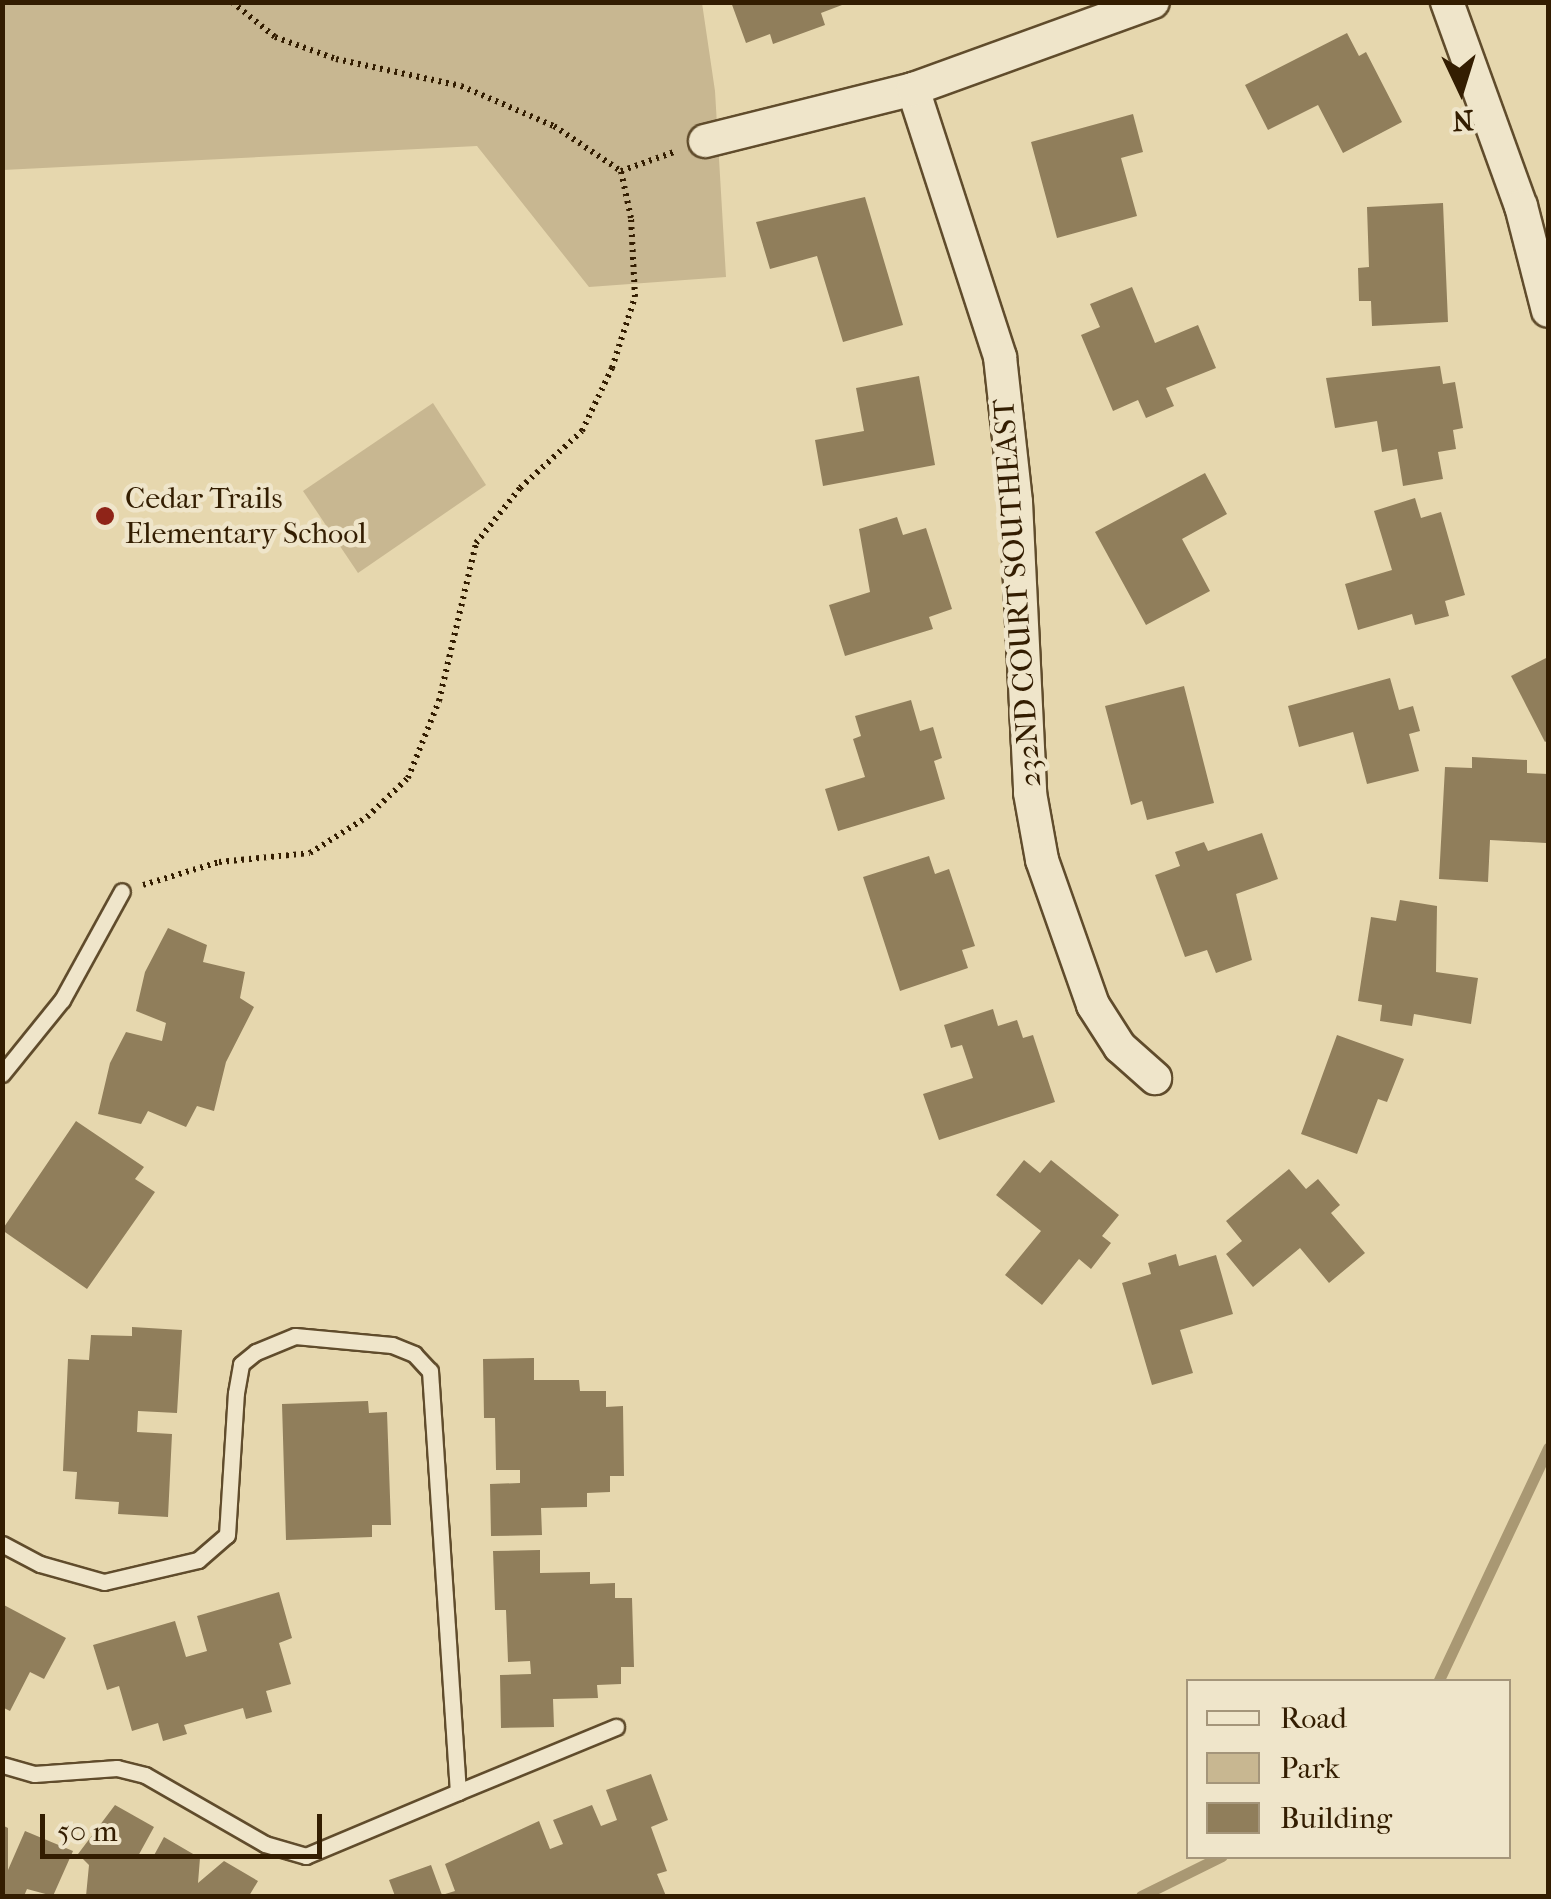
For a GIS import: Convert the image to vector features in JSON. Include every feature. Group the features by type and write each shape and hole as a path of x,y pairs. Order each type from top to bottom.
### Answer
{"street":[{"path":"705,142 913,89 1153,2"},
{"path":"1446,2 1522,206 1548,311"},
{"name":"232ND COURT SOUTHEAST","path":"913,89 1000,358 1016,502 1030,793 1042,860 1093,1006 1120,1047 1155,1078"}],"lane":[{"path":"2,1074 62,1000 122,891"},
{"path":"2,1544 40,1564 104,1582 198,1560 227,1535 241,1364 272,1341 296,1336 392,1345 414,1354 430,1372 436,1394 458,1792"},
{"path":"2,1765 34,1774 116,1768 145,1774 264,1844 306,1856 616,1726"}],"path":[{"path":"122,891 219,862 310,853 367,817 408,778 439,701 476,543 520,488 582,431 612,368 635,298 621,171 554,126 462,86 336,59 274,37 232,2"},
{"path":"621,171 705,142"}],"green space":[{"path":"3,3 702,3 715,91 726,277 589,287 477,146 3,170"},
{"path":"433,403 486,485 358,573 303,491"}],"building":[{"path":"731,2 842,5 821,13 825,25 773,44 770,34 746,43"},
{"path":"1347,33 1359,56 1366,52 1402,122 1343,153 1318,105 1268,130 1245,85"},
{"path":"1133,114 1143,152 1121,158 1137,216 1057,238 1031,142"},
{"path":"865,197 903,325 843,342 817,256 770,269 756,222"},
{"path":"1443,203 1448,322 1372,326 1371,301 1359,301 1358,268 1369,267 1367,207"},
{"path":"1132,287 1155,343 1198,325 1216,368 1166,388 1174,406 1146,418 1138,400 1113,411 1081,335 1100,327 1090,304"},
{"path":"1440,366 1443,384 1455,382 1463,428 1453,430 1456,449 1438,452 1443,479 1403,486 1397,449 1382,452 1377,421 1335,428 1326,378"},
{"path":"919,376 935,465 823,486 815,440 864,431 856,388"},
{"path":"1205,473 1227,514 1182,539 1210,591 1146,625 1095,532"},
{"path":"1415,498 1421,518 1441,512 1465,595 1445,601 1449,616 1415,625 1412,614 1358,630 1345,584 1392,570 1374,511"},
{"path":"897,517 903,535 926,528 952,609 929,617 933,629 845,656 829,605 870,592 859,529"},
{"path":"1548,657 1548,740 1545,742 1511,676"},
{"path":"1390,678 1399,710 1413,706 1420,731 1409,734 1419,771 1367,784 1353,732 1299,747 1288,706"},
{"path":"1184,686 1214,803 1147,820 1142,801 1131,805 1105,706"},
{"path":"911,700 920,731 933,727 942,758 934,761 945,799 838,831 825,789 865,777 853,739 861,736 855,716"},
{"path":"1472,757 1527,760 1527,773 1548,774 1546,843 1490,840 1488,882 1439,879 1445,767 1472,768"},
{"path":"1262,833 1278,879 1236,894 1252,960 1216,973 1207,950 1185,957 1155,875 1180,866 1175,852 1204,842 1208,851"},
{"path":"929,856 935,874 949,869 975,946 962,950 968,968 900,991 863,877"},
{"path":"1400,900 1437,906 1436,972 1478,978 1471,1024 1414,1014 1412,1026 1380,1021 1382,1005 1358,1001 1371,917 1396,921"},
{"path":"168,928 207,945 203,962 245,972 240,998 254,1007 226,1062 214,1111 197,1106 186,1127 148,1111 141,1124 98,1114 110,1063 126,1032 162,1041 166,1023 136,1011 145,972"},
{"path":"993,1009 998,1026 1017,1020 1023,1038 1033,1035 1055,1102 939,1140 923,1094 973,1078 962,1045 951,1048 944,1025"},
{"path":"1337,1035 1404,1059 1387,1102 1378,1099 1357,1154 1301,1134"},
{"path":"76,1121 144,1167 135,1179 155,1192 87,1289 2,1230"},
{"path":"1024,1160 1040,1173 1051,1160 1119,1215 1102,1236 1111,1243 1091,1269 1079,1259 1042,1305 1005,1275 1041,1231 996,1195"},
{"path":"1289,1169 1306,1189 1318,1179 1340,1205 1331,1213 1365,1253 1329,1283 1300,1248 1253,1287 1226,1254 1242,1241 1226,1221"},
{"path":"1176,1254 1179,1266 1216,1255 1233,1314 1180,1330 1193,1373 1152,1385 1122,1283 1151,1274 1148,1263"},
{"path":"132,1327 182,1330 177,1413 138,1411 137,1432 172,1434 168,1517 118,1514 119,1502 75,1499 77,1472 63,1471 68,1359 89,1360 91,1335 132,1336"},
{"path":"534,1358 534,1380 579,1380 580,1391 606,1391 606,1407 623,1406 624,1476 610,1476 610,1492 587,1493 587,1507 541,1508 542,1535 491,1536 490,1484 520,1483 520,1470 496,1470 495,1418 484,1418 483,1359"},
{"path":"368,1401 369,1413 387,1412 391,1525 372,1525 372,1537 286,1540 282,1404"},
{"path":"540,1550 540,1573 590,1572 590,1584 615,1583 615,1598 632,1598 634,1667 621,1667 621,1684 597,1685 598,1698 553,1699 554,1727 501,1728 500,1675 531,1674 530,1661 508,1662 506,1610 495,1610 493,1551"},
{"path":"279,1592 292,1638 279,1643 291,1684 266,1691 272,1712 246,1719 243,1708 184,1725 187,1734 163,1741 158,1723 132,1731 119,1686 107,1690 93,1645 175,1621 186,1657 207,1651 197,1616"},
{"path":"2,1604 66,1638 44,1679 30,1672 10,1711 2,1707"},
{"path":"651,1774 668,1820 651,1827 667,1871 657,1874 666,1896 395,1896 389,1880 431,1865 442,1895 455,1891 445,1864 539,1821 550,1849 563,1844 553,1820 592,1805 601,1826 617,1820 606,1790"},
{"path":"115,1805 154,1827 137,1858 152,1859 164,1837 200,1858 198,1883 224,1861 258,1881 249,1896 86,1896 89,1865 78,1854"},
{"path":"2,1825 8,1828 8,1870 25,1831 73,1851 53,1896 27,1889 24,1896 2,1896"}],"waterway":[{"path":"1439,1679 1548,1448"},
{"path":"1141,1896 1216,1859"}],"place":[{"name":"Cedar Trails Elementary School","path":"105,516"}]}
